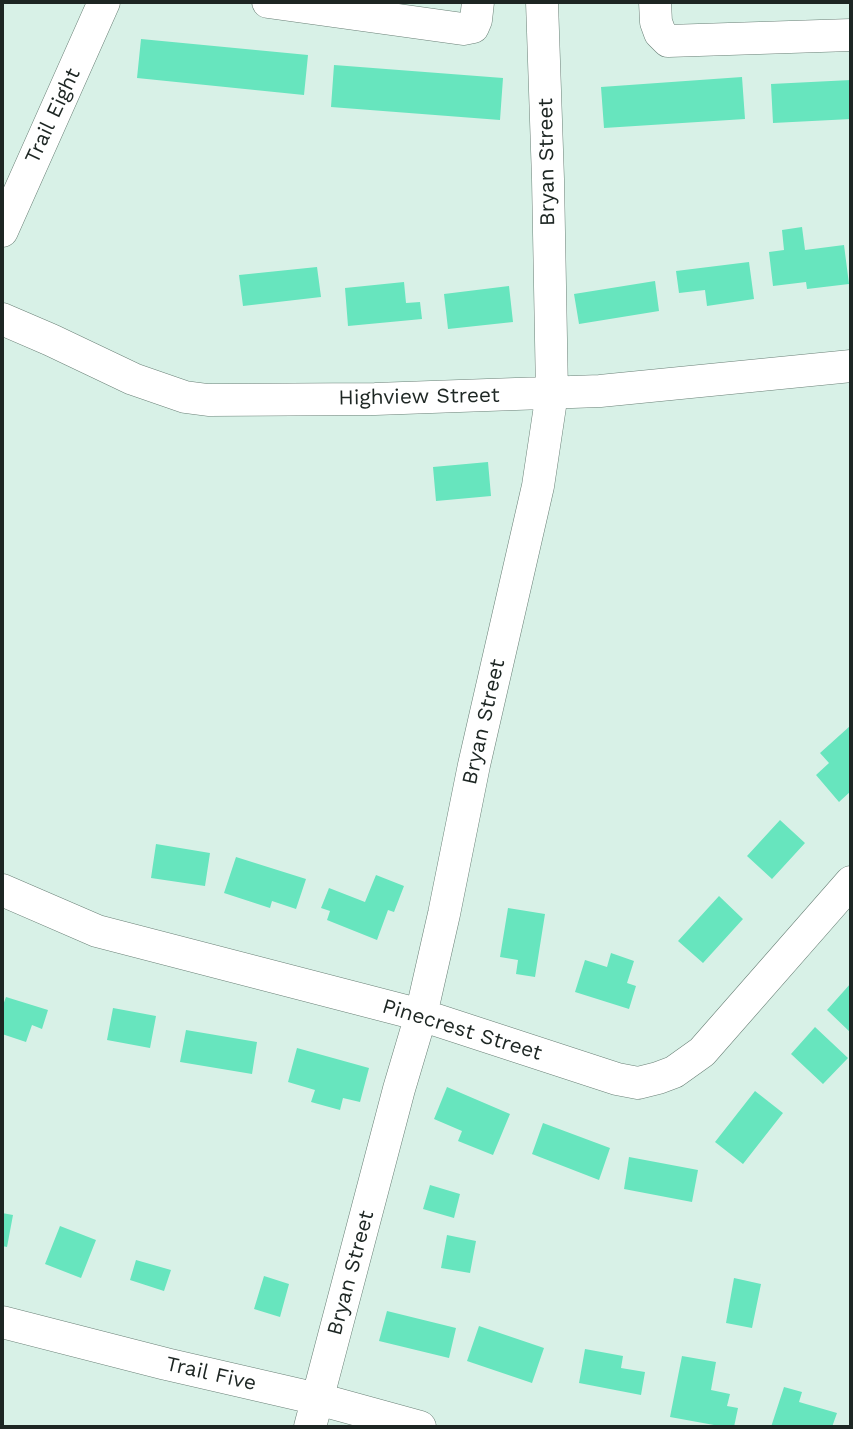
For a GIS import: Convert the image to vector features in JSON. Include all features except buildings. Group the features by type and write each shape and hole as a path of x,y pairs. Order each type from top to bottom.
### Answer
{"street":[{"name":"Trail Eight","path":"2,231 104,2"},
{"path":"268,2 463,29 473,27 478,2"},
{"name":"Bryan Street","path":"314,1413 421,1014 474,765 538,486 552,393 542,2"},
{"path":"655,2 656,22 660,33 668,41 851,35"},
{"name":"Highview Street","path":"2,319 133,379 185,397 208,400 361,399 600,391 851,366"},
{"name":"Pinecrest Street","path":"2,890 97,931 421,1014 617,1079 638,1083 674,1072 702,1052 851,882"},
{"name":"Trail Five","path":"2,1322 166,1364 314,1413 420,1427"}]}
